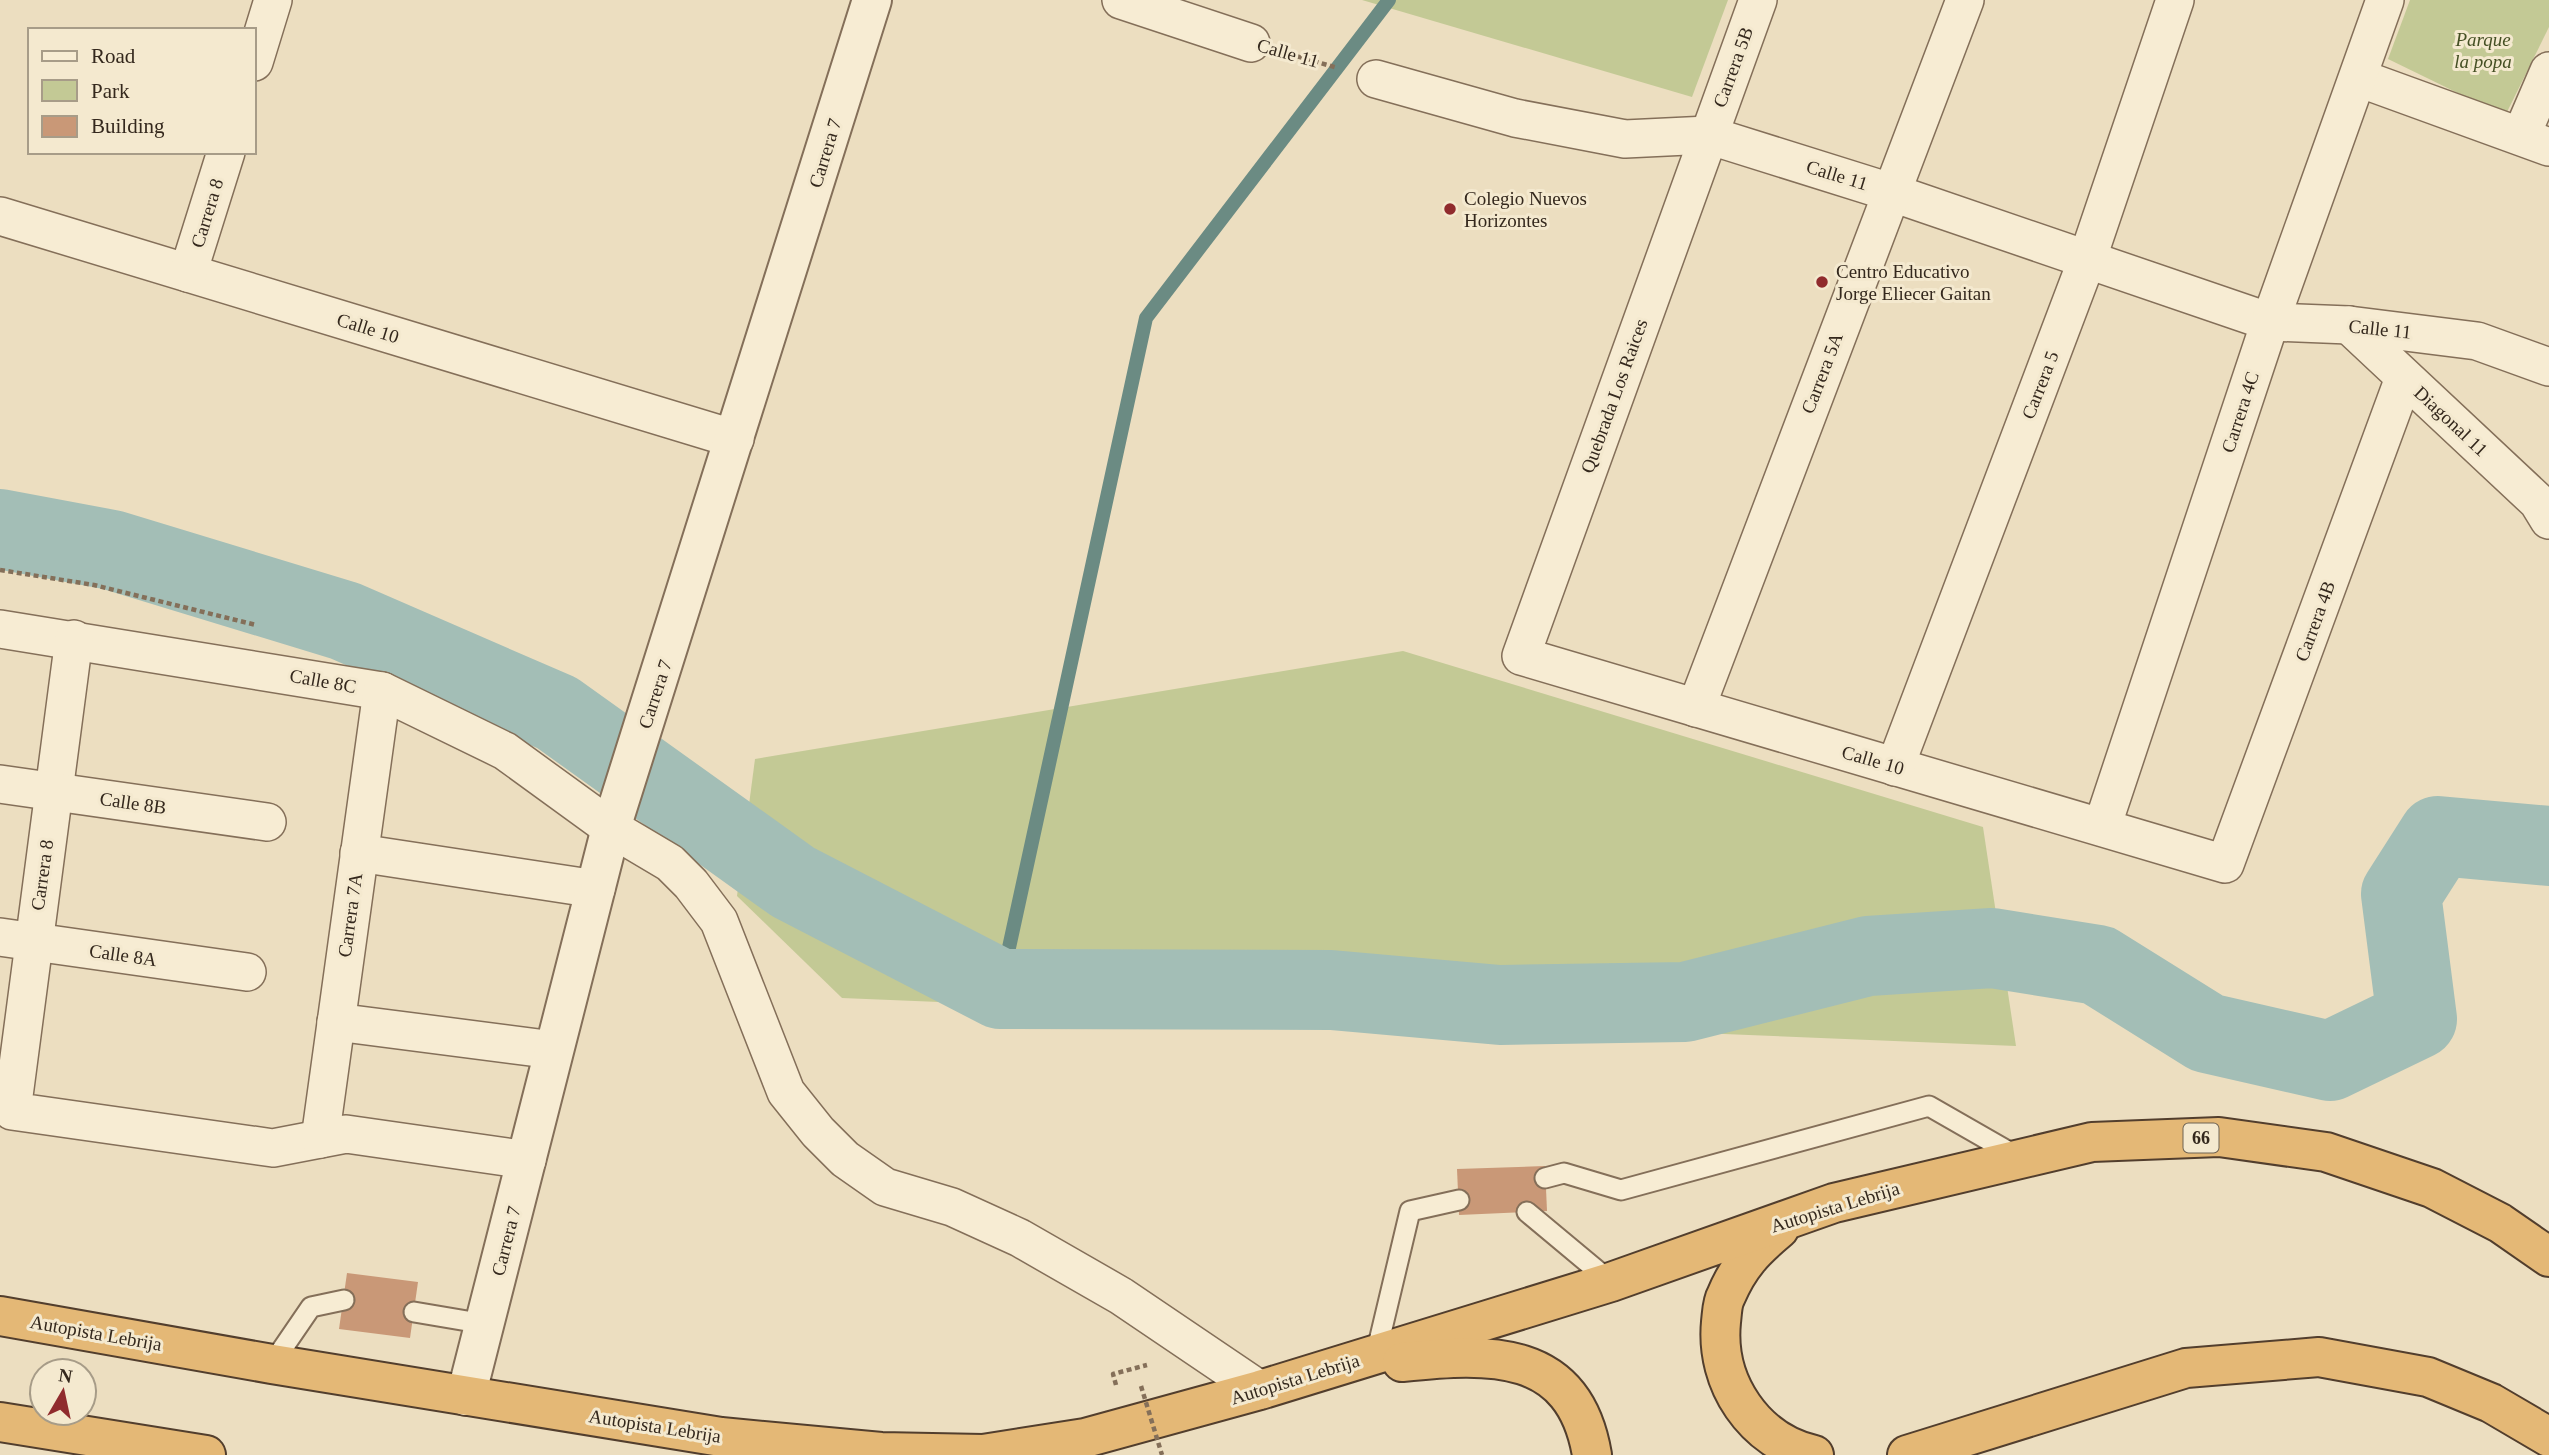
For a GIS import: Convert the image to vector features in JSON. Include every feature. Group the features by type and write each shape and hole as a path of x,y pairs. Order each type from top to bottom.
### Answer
{"highway":[{"name":"Autopista Lebrija","path":"0,1316 272,1364 721,1437 881,1452 983,1454 1085,1438 1339,1368 1376,1354 1611,1282 1834,1203 2019,1157 2092,1142 2219,1137 2326,1152 2432,1188 2500,1223 2549,1257"},
{"path":"1814,1455 1794,1450 1756,1425 1730,1387 1719,1344 1724,1298 1745,1258 1780,1228 1834,1203"},
{"path":"1907,1455 2186,1368 2319,1357 2428,1377 2491,1403 2549,1437"},
{"path":"1339,1368 1475,1358 1504,1359 1531,1368 1556,1383 1576,1405 1588,1430 1592,1455"},
{"path":"0,1422 206,1455"},
{"path":"1881,1455 1952,1440"}],"street":[{"path":"256,55 273,0"},
{"name":"Carrera 7","path":"466,1396 616,813 667,659 872,0"},
{"name":"Calle 11","path":"1121,0 1251,43"},
{"name":"Carrera 5B","path":"1708,135 1758,0"},
{"name":"Carrera 5A","path":"1696,708 1965,0"},
{"name":"Carrera 5","path":"1895,766 2087,260 2175,0"},
{"name":"Carrera 4C","path":"2102,827 2270,322 2385,0"},
{"path":"2359,78 2535,141 2549,71"},
{"name":"Calle 11","path":"1376,79 1515,118 1625,139 1708,135 1890,192 2270,322 2350,325 2477,341 2549,367"},
{"name":"Quebrada Los Raices","path":"1521,656 1708,135"},
{"name":"Carrera 8","path":"188,273 225,154"},
{"name":"Calle 10","path":"0,216 735,439"},
{"name":"Diagonal 11","path":"2350,325 2404,378 2545,506"},
{"name":"Carrera 4B","path":"2225,864 2404,378"},
{"name":"Calle 8C","path":"0,629 382,691 505,751 616,813 670,863 719,921 786,1092 818,1132 845,1159 885,1187 952,1207 1020,1238 1121,1296 1260,1390"},
{"name":"Carrera 8","path":"74,639 53,792 16,939 12,1111 273,1147 320,1139"},
{"name":"Calle 10","path":"1521,656 2225,864"},
{"name":"Carrera 7A","path":"320,1139 382,691"},
{"name":"Calle 8B","path":"0,784 267,822"},
{"path":"359,853 596,888"},
{"name":"Calle 8A","path":"16,939 247,972"},
{"path":"336,1022 554,1051"},
{"path":"320,1139 346,1135 527,1160"}],"lane":[{"path":"1545,1178 1564,1173 1621,1190 1929,1106 2019,1157"},
{"path":"1376,1354 1410,1211 1459,1200"},
{"path":"1527,1212 1611,1282"},
{"path":"272,1364 310,1307 344,1300"},
{"path":"414,1312 485,1324"}],"path":[{"name":"Calle 11","path":"1251,43 1376,79"},
{"path":"1141,1385 1162,1455"}],"green space":[{"path":"1362,0 1728,0 1692,97"},
{"name":"Parque la popa","path":"2410,0 2549,0 2549,27 2505,116 2388,59"},
{"path":"1403,651 1983,827 2016,1046 842,998 737,896 755,759"}],"building":[{"path":"1545,1166 1547,1211 1459,1215 1457,1169"},
{"path":"347,1273 418,1282 410,1338 339,1329"}],"waterway":[{"path":"1000,989 1146,318 1389,0"},
{"path":"0,529 112,550 345,621 557,713 793,882 1000,989 1331,990 1500,1005 1685,1002 1868,956 1992,948 2098,965 2207,1033 2330,1061 2417,1019 2401,894 2438,836 2549,846"}],"place":[{"name":"Colegio Nuevos Horizontes","path":"1450,209"},
{"name":"Centro Educativo Jorge Eliecer Gaitan","path":"1822,282"}]}
